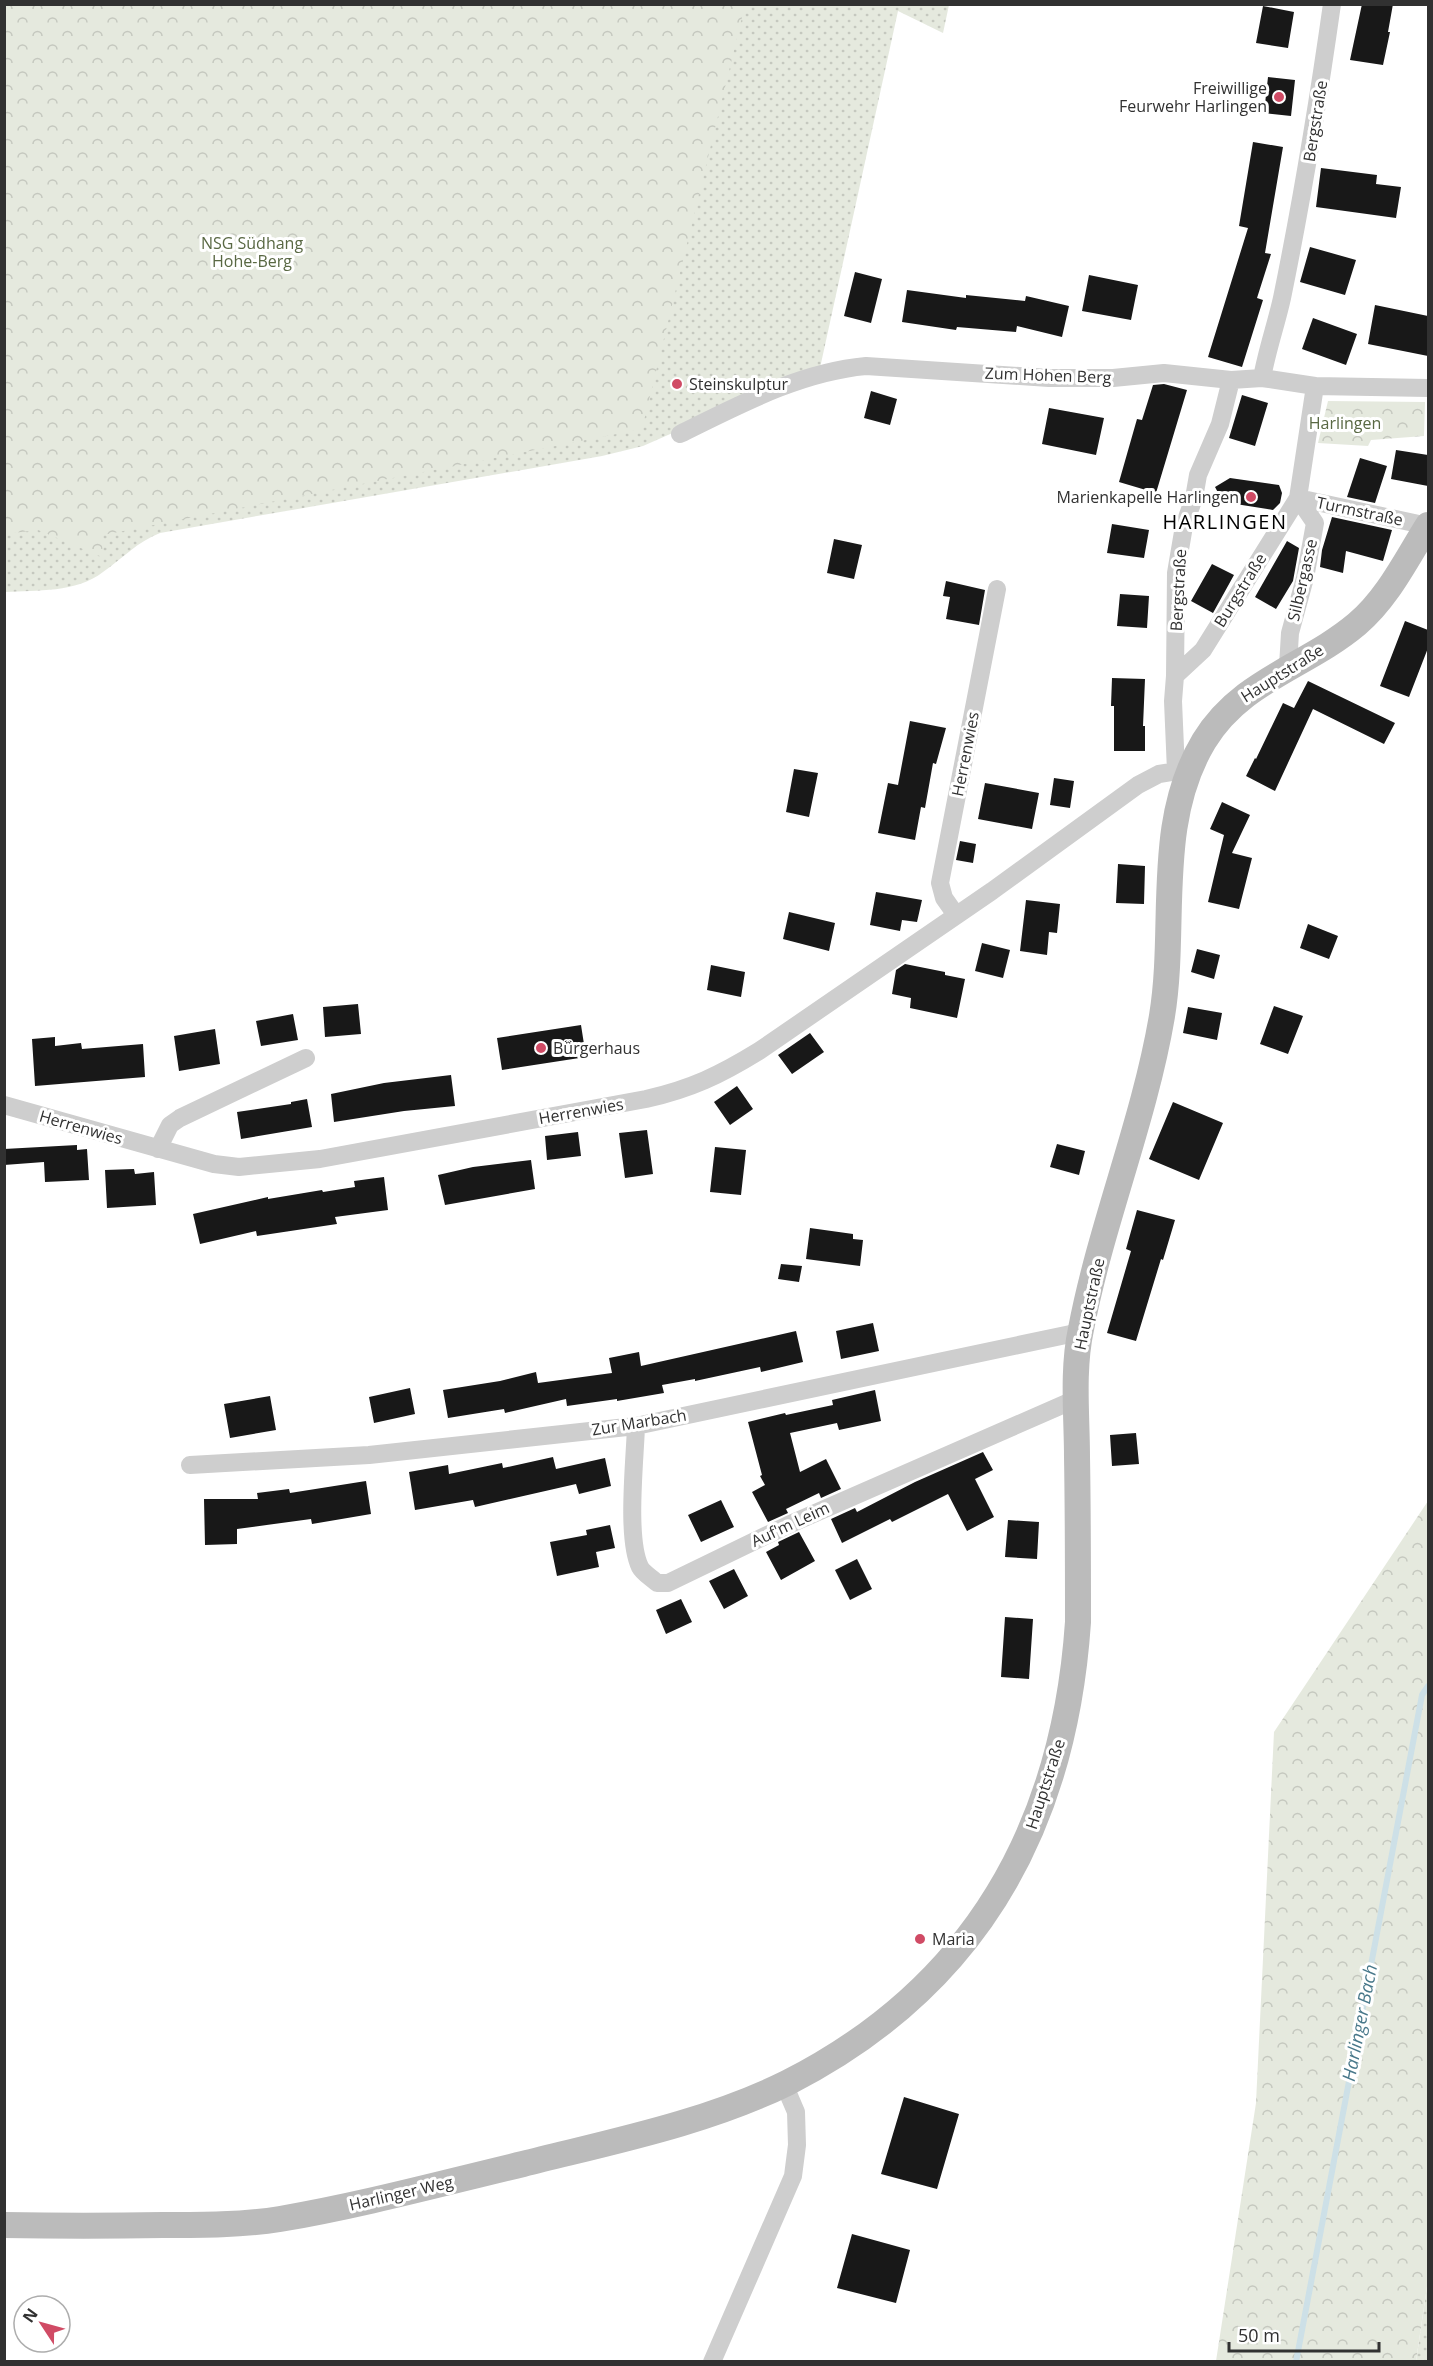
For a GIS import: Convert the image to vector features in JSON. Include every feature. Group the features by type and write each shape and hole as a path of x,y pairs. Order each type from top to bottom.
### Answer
{"street":[{"name":"Bergstraße","path":"1262,378 1281,301 1314,130 1332,4"},
{"name":"Zum Hohen Berg","path":"680,434 777,388 844,368 866,366 1072,379 1164,373 1232,380 1262,378 1315,386 1428,388"},
{"name":"Bergstraße","path":"1183,770 1173,730 1176,573 1184,526 1194,498 1198,475 1220,424 1232,380"},
{"name":"Turmstraße","path":"1315,386 1298,498 1428,525"},
{"name":"Burgstraße","path":"1175,676 1203,650 1298,498"},
{"name":"Silbergasse","path":"1288,666 1290,633 1305,578 1315,523 1298,498"},
{"name":"Hauptstraße","path":"784,2084 858,2041 920,1992 939,1972 974,1929 1002,1887 1041,1810 1063,1726 1075,1656 1079,1521 1076,1399 1080,1332 1150,1069 1162,1015 1167,963 1169,875 1183,770 1225,712 1245,694 1288,666 1330,643 1358,623 1391,586 1428,525"},
{"name":"Herrenwies","path":"956,915 944,898 940,883 998,589"},
{"name":"Herrenwies","path":"4,1105 158,1149 230,1166 332,1157 646,1100 681,1091 719,1075 759,1051 956,915 1138,785 1159,774 1183,770"},
{"path":"158,1149 170,1125 180,1118 306,1058"},
{"name":"Zur Marbach","path":"190,1465 369,1455 636,1426 1080,1332"},
{"name":"Auf'm Leim","path":"636,1426 633,1518 635,1548 640,1568 657,1583 668,1583 788,1524 1076,1399"},
{"path":"712,2361 793,2176 797,2145 796,2112 784,2084"},
{"name":"Harlinger Weg","path":"4,2225 214,2224 278,2219 375,2200 625,2139 718,2111 784,2084"}],"green space":[{"name":"NSG Südhang Hohe-Berg","path":"4,5 745,5 642,429 103,535 102,557 38,530 5,534"},
{"name":"NSG Südhang Hohe-Berg","path":"256,5 949,5 943,33 898,11 820,368 643,446 602,456 160,533 137,546 103,572 81,584 56,589 5,592 5,227"},
{"name":"Harlingen","path":"1328,401 1425,402 1424,436 1371,440 1368,446 1318,443"},
{"path":"1428,1501 1428,2280 1416,2361 1216,2361 1256,2103 1274,1732"},
{"path":"1428,2280 1428,2361 1416,2361"}],"building":[{"path":"1362,4 1393,4 1383,65 1350,60"},
{"path":"1263,6 1294,12 1288,48 1256,43"},
{"name":"Freiwillige Feurwehr Harlingen","path":"1268,77 1295,80 1291,116 1264,113"},
{"path":"1253,142 1283,147 1265,253 1271,254 1257,298 1263,300 1242,367 1208,357 1248,228 1239,226"},
{"path":"1321,168 1377,175 1376,184 1401,187 1396,218 1316,207"},
{"path":"1310,247 1356,260 1345,295 1300,282"},
{"path":"855,272 882,279 871,323 844,316"},
{"path":"1089,275 1138,285 1131,320 1082,311"},
{"path":"907,290 966,298 966,295 1025,301 1026,296 1069,306 1062,337 1017,326 1016,332 957,327 956,330 902,322"},
{"path":"1375,305 1428,316 1428,356 1368,344"},
{"path":"1313,318 1357,334 1346,365 1302,349"},
{"path":"1164,384 1187,390 1156,493 1119,482 1137,419 1142,420 1153,385"},
{"path":"871,391 897,399 890,425 864,418"},
{"path":"1242,395 1268,403 1255,446 1229,438"},
{"path":"1049,408 1104,418 1096,455 1042,444"},
{"path":"1396,450 1428,455 1428,486 1391,479"},
{"path":"1360,458 1387,466 1375,503 1347,497"},
{"name":"Marienkapelle Harlingen","path":"1230,478 1279,485 1282,493 1280,503 1273,510 1223,502 1215,487"},
{"path":"1332,517 1392,530 1383,561 1346,551 1343,573 1320,567 1322,550"},
{"path":"1112,524 1149,530 1144,558 1107,553"},
{"path":"834,539 862,545 854,579 827,573"},
{"path":"1287,541 1299,548 1293,581 1276,609 1255,597"},
{"path":"1212,564 1234,575 1213,613 1191,601"},
{"path":"946,581 985,590 979,625 946,619 950,597 943,596"},
{"path":"1120,594 1149,596 1147,628 1117,626"},
{"path":"1405,621 1428,630 1428,648 1409,697 1380,686"},
{"path":"1112,678 1145,679 1143,726 1145,726 1145,751 1114,751"},
{"path":"1308,681 1395,723 1384,744 1313,709 1275,791 1246,776 1283,703 1294,708"},
{"path":"910,721 946,728 936,764 933,763 925,808 921,807 915,840 878,833 888,783 898,785"},
{"path":"794,769 818,773 809,817 786,812"},
{"path":"1054,778 1074,781 1070,808 1050,805"},
{"path":"985,783 1039,793 1032,829 978,819"},
{"path":"1222,802 1250,815 1232,853 1252,858 1239,909 1208,902 1224,835 1210,829"},
{"path":"960,841 976,844 973,863 956,860"},
{"path":"1118,864 1145,866 1144,904 1116,903"},
{"path":"876,892 922,900 917,922 902,920 900,931 870,925"},
{"path":"1026,900 1060,904 1057,933 1049,932 1047,955 1020,951"},
{"path":"789,912 835,923 829,951 783,939"},
{"path":"1308,924 1338,936 1329,959 1300,948"},
{"path":"982,943 1010,950 1003,978 975,971"},
{"path":"1197,949 1220,955 1214,979 1191,972"},
{"path":"905,964 945,972 945,975 965,979 957,1018 910,1008 911,998 892,994 896,970"},
{"path":"711,965 745,972 741,997 707,990"},
{"path":"358,1004 361,1034 325,1037 323,1007"},
{"path":"1274,1006 1303,1016 1288,1054 1260,1044"},
{"path":"1188,1007 1222,1013 1217,1040 1183,1033"},
{"path":"293,1014 298,1040 261,1046 256,1021"},
{"name":"Bürgerhaus","path":"581,1025 586,1057 502,1070 497,1038"},
{"path":"215,1029 220,1064 179,1071 174,1036"},
{"path":"810,1033 824,1052 792,1074 778,1055"},
{"path":"55,1037 55,1046 81,1043 82,1049 143,1044 145,1077 35,1086 32,1039"},
{"path":"451,1075 455,1106 334,1122 331,1094 384,1083"},
{"path":"737,1086 753,1109 730,1125 714,1102"},
{"path":"307,1099 312,1127 241,1139 237,1112 291,1104 291,1102"},
{"path":"1173,1102 1223,1123 1199,1180 1149,1159"},
{"path":"647,1130 653,1174 625,1178 619,1133"},
{"path":"578,1132 581,1156 547,1160 545,1136"},
{"path":"1057,1144 1085,1151 1079,1175 1050,1167"},
{"path":"77,1145 77,1150 87,1149 89,1180 45,1182 44,1162 4,1165 4,1149"},
{"path":"715,1147 746,1150 741,1195 710,1192"},
{"path":"531,1160 535,1189 445,1205 438,1175 473,1167"},
{"path":"134,1169 135,1174 154,1172 156,1205 107,1208 105,1170"},
{"path":"384,1177 388,1210 335,1217 337,1224 257,1236 256,1231 200,1244 193,1214 268,1197 268,1199 355,1187 354,1181"},
{"path":"1137,1210 1175,1220 1136,1341 1107,1333 1131,1251 1126,1249"},
{"path":"810,1228 853,1234 853,1239 863,1240 860,1266 806,1259"},
{"path":"781,1264 802,1266 799,1282 778,1279"},
{"path":"873,1323 879,1351 841,1359 836,1331"},
{"path":"796,1331 803,1362 761,1372 760,1367 695,1381 695,1379 662,1385 664,1393 617,1401 617,1399 567,1406 566,1399 505,1413 504,1409 448,1418 443,1390 500,1381 536,1372 538,1383 612,1373 609,1358 639,1352 641,1366"},
{"path":"410,1388 415,1414 374,1423 369,1397"},
{"path":"875,1390 881,1421 839,1430 837,1423 790,1433 800,1472 826,1459 841,1489 821,1498 819,1493 786,1509 788,1513 768,1522 752,1492 765,1485 760,1476 762,1475 748,1422 833,1405 832,1400"},
{"path":"270,1396 276,1430 230,1438 224,1404"},
{"path":"1136,1433 1139,1464 1112,1466 1110,1435"},
{"path":"983,1452 993,1470 975,1479 994,1517 967,1531 948,1494 892,1522 890,1519 842,1543 831,1519 855,1508 857,1512 915,1482"},
{"path":"553,1457 556,1469 605,1458 611,1486 579,1494 576,1484 475,1507 473,1500 415,1510 409,1472 448,1465 449,1474 502,1463 503,1468"},
{"path":"366,1481 371,1514 312,1524 311,1519 237,1529 237,1544 205,1545 204,1499 258,1499 257,1493 289,1489 290,1493"},
{"path":"721,1500 734,1527 701,1542 688,1515"},
{"path":"1008,1520 1039,1522 1037,1559 1005,1557"},
{"path":"610,1525 615,1548 596,1552 599,1567 557,1576 550,1542 587,1535 586,1530"},
{"path":"799,1532 815,1561 781,1580 766,1552 779,1545 778,1542"},
{"path":"857,1559 872,1589 850,1600 835,1570"},
{"path":"734,1569 748,1596 724,1609 709,1581"},
{"path":"681,1599 692,1622 666,1634 656,1610"},
{"path":"1005,1617 1033,1619 1029,1679 1001,1677"},
{"path":"904,2097 959,2114 937,2189 881,2174"},
{"path":"852,2234 910,2250 896,2303 837,2288"}],"waterway":[{"name":"Harlinger Bach","path":"1296,2362 1422,1695 1428,1686"}],"place":[{"name":"Freiwillige Feurwehr Harlingen","path":"1279,97"},
{"name":"Steinskulptur","path":"677,384"},
{"name":"Marienkapelle Harlingen","path":"1251,497"},
{"name":"Bürgerhaus","path":"541,1048"},
{"name":"Maria","path":"920,1939"}],"district":[{"name":"HARLINGEN","path":"1225,522"}]}
